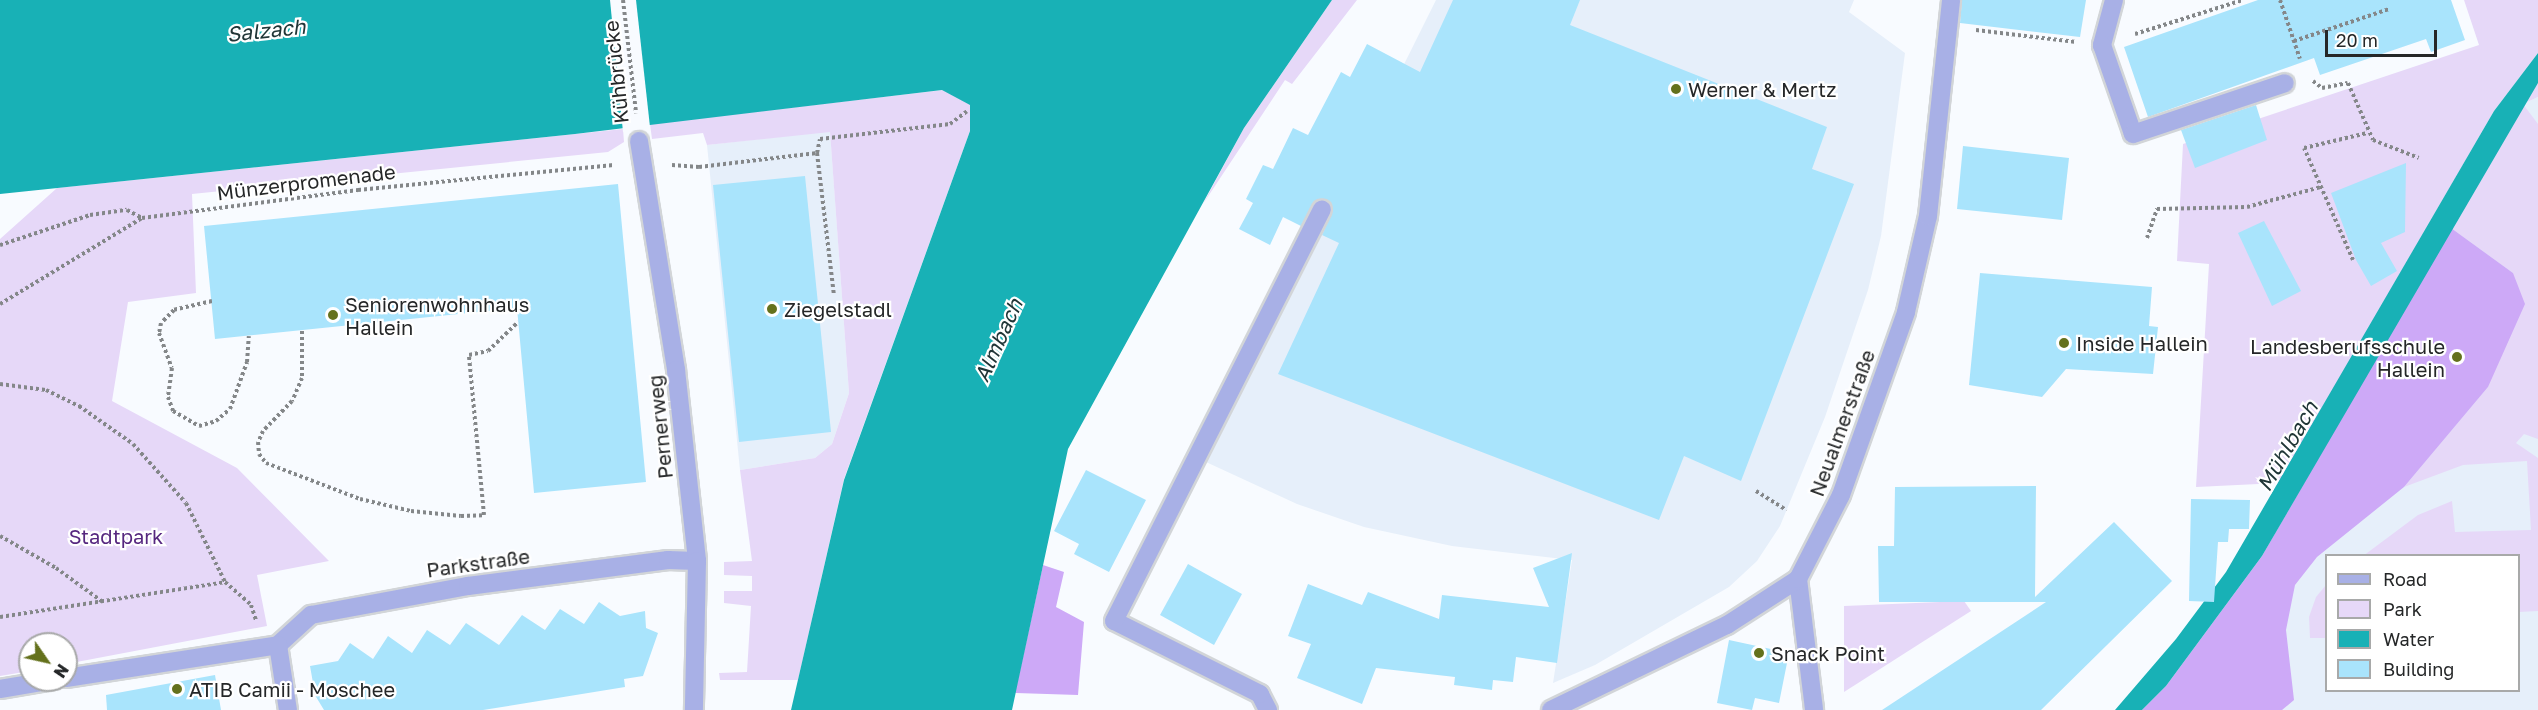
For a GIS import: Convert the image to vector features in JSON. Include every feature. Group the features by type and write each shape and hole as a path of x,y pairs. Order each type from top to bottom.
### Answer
{"street":[{"name":"Neualmerstraße","path":"1551,710 1727,626 1798,579 1841,495 1906,312 1928,216 1951,0"},
{"path":"2114,0 2102,45 2133,134 2285,83"},
{"name":"Pernerweg","path":"639,141 640,162 676,370 697,561 694,710"},
{"path":"1268,710 1260,694 1114,621 1322,210"},
{"name":"Parkstraße","path":"278,645 311,615 468,586 668,561 697,561"},
{"path":"1798,579 1814,710"},
{"path":"78,676 278,645 288,710"},
{"path":"0,688 18,685"}],"path":[{"name":"Kühbrücke","path":"623,0 639,141"},
{"path":"1948,31 1976,30 2102,45 2243,0"},
{"path":"2280,0 2306,75 2322,88 2348,83 2367,133 2373,140 2419,158"},
{"path":"2294,41 2389,9"},
{"path":"2285,83 2306,75"},
{"path":"834,295 817,153 820,139 950,124 967,111"},
{"path":"2353,260 2304,148 2367,133"},
{"name":"Münzerpromenade","path":"0,304 142,218 358,190 640,162 699,167 817,153"},
{"path":"2147,238 2157,209 2247,207 2321,187"},
{"path":"0,245 90,215 127,210 142,218"},
{"path":"212,301 174,310 161,323 159,333 172,368 168,397 173,411 199,426 216,421 230,409 247,362 249,336"},
{"path":"302,331 302,378 292,401 263,431 258,442 259,454 266,463 318,479 360,499 411,512 461,516 484,515 469,355 488,351 518,322"},
{"path":"0,384 46,390 79,406 133,444 186,503 225,582 251,605 259,648"},
{"path":"1756,491 1787,510"},
{"path":"0,536 56,568 104,603"},
{"path":"0,617 104,603 225,582"}],"shaded area":[{"name":"Werner & Mertz","path":"1436,0 1854,0 1849,12 1905,53 1881,236 1868,290 1825,417 1780,526 1757,561 1729,587 1595,665 1553,683 1572,560 1452,546 1364,527 1297,504 1206,462"},
{"name":"Landesberufsschule Hallein","path":"2538,97 2538,710 2247,710 2262,556 2523,104"},
{"name":"Ziegelstadl","path":"830,131 849,393 832,444 815,458 740,470 707,145"},
{"path":"2451,228 2513,273 2525,304 2488,387 2404,487 2317,557 2295,585 2286,630 2294,700 2282,710 2142,710 2166,686 2262,556"},
{"path":"1043,565 1064,572 1056,607 1084,622 1078,695 1015,693"}],"green space":[{"path":"1332,0 1357,0 1292,84 1285,80 1203,204 1244,128"},
{"path":"2464,0 2538,0 2538,53 2494,111 2279,483 2196,487 2209,264 2177,261 2183,144 2479,45"},
{"path":"2538,83 2538,97 2523,104"},
{"path":"943,90 971,105 970,131 844,479 798,680 720,680 719,673 747,672 751,606 724,603 724,591 752,591 752,576 724,575 724,562 752,561 740,470 815,458 832,444 849,393 830,132 707,145 703,133 652,139 650,124"},
{"path":"2523,104 2538,124 2538,439 2524,434 2516,443 2538,458 2538,611 2520,612 2520,554 2366,554 2418,515 2452,501 2455,532 2531,530 2527,461 2463,465 2404,487 2488,387 2513,273 2451,228"},
{"name":"Stadtpark","path":"623,129 624,142 608,152 192,194 196,293 128,302 112,401 237,468 329,561 257,575 267,626 78,662 78,632 18,632 18,673 0,676 0,239 57,188"},
{"path":"2325,586 2325,638 2310,638 2309,617 2316,597"},
{"path":"1964,601 1971,611 1844,692 1844,606"}],"water":[{"path":"0,0 1332,0 1244,128 1068,449 1012,710 791,710 844,480 970,131 970,105 942,90 575,134 0,194"},
{"path":"2538,53 2538,83 2262,556 2166,686 2142,710 2115,710 2176,639 2226,572 2494,111"}],"pier":[{"path":"610,0 636,0 650,127 623,132"}],"building":[{"name":"Werner & Mertz","path":"1453,0 1580,0 1570,25 1827,127 1812,169 1854,184 1741,481 1684,456 1659,520 1278,374 1339,243 1322,235 1333,210 1327,200 1315,201 1301,226 1283,217 1270,245 1239,229 1253,203 1246,199 1263,165 1273,169 1293,128 1308,135 1341,72 1350,77 1367,44 1420,72"},
{"path":"1962,0 2086,0 2080,37 1960,23"},
{"path":"2258,0 2451,0 2465,40 2431,52 2426,39 2320,75 2314,58 2148,117 2124,47"},
{"path":"2256,105 2267,140 2195,168 2181,130"},
{"path":"1963,146 2069,158 2062,220 1957,209"},
{"path":"2406,163 2405,232 2381,243 2397,271 2371,286 2356,260 2331,193"},
{"name":"Ziegelstadl","path":"805,176 831,432 739,442 713,185"},
{"name":"Seniorenwohnhaus Hallein","path":"618,184 646,482 534,493 517,308 215,339 204,226"},
{"path":"2264,221 2301,291 2272,306 2238,233"},
{"name":"Inside Hallein","path":"1980,273 2152,287 2149,326 2158,327 2153,374 2066,369 2042,397 1969,385"},
{"path":"1086,470 1146,500 1109,572 1074,554 1079,544 1054,531"},
{"path":"2036,486 2035,597 2114,522 2172,581 2041,710 1882,710 2046,602 1879,602 1878,546 1894,546 1895,487"},
{"path":"2191,499 2250,500 2249,529 2229,529 2228,542 2218,542 2214,602 2189,601"},
{"path":"1572,553 1557,663 1516,657 1513,682 1493,680 1492,690 1454,685 1455,677 1376,668 1362,704 1297,678 1311,644 1288,636 1308,584 1362,605 1368,592 1439,619 1442,595 1549,607 1533,568"},
{"path":"1188,564 1242,594 1214,645 1160,615"},
{"path":"599,602 620,616 645,611 646,628 658,633 643,676 624,679 625,687 483,710 324,710 310,687 313,683 310,666 338,661 350,643 373,659 388,636 412,653 427,630 450,645 466,623 499,645 522,615 545,630 560,609 584,624"},
{"path":"1729,640 1789,653 1779,703 1755,698 1752,710 1717,703"},
{"name":"ATIB Camii - Moschee","path":"215,675 221,710 107,710 106,695"}],"place":[{"name":"Werner & Mertz","path":"1676,89"},
{"name":"Ziegelstadl","path":"772,309"},
{"name":"Seniorenwohnhaus Hallein","path":"333,315"},
{"name":"Inside Hallein","path":"2064,343"},
{"name":"Landesberufsschule Hallein","path":"2457,357"},
{"name":"Snack Point","path":"1759,653"},
{"name":"ATIB Camii - Moschee","path":"177,689"}],"water label":[{"name":"Salzach","path":"266,30"},
{"name":"Almbach","path":"998,340"},
{"name":"Mühlbach","path":"2287,446"}]}
